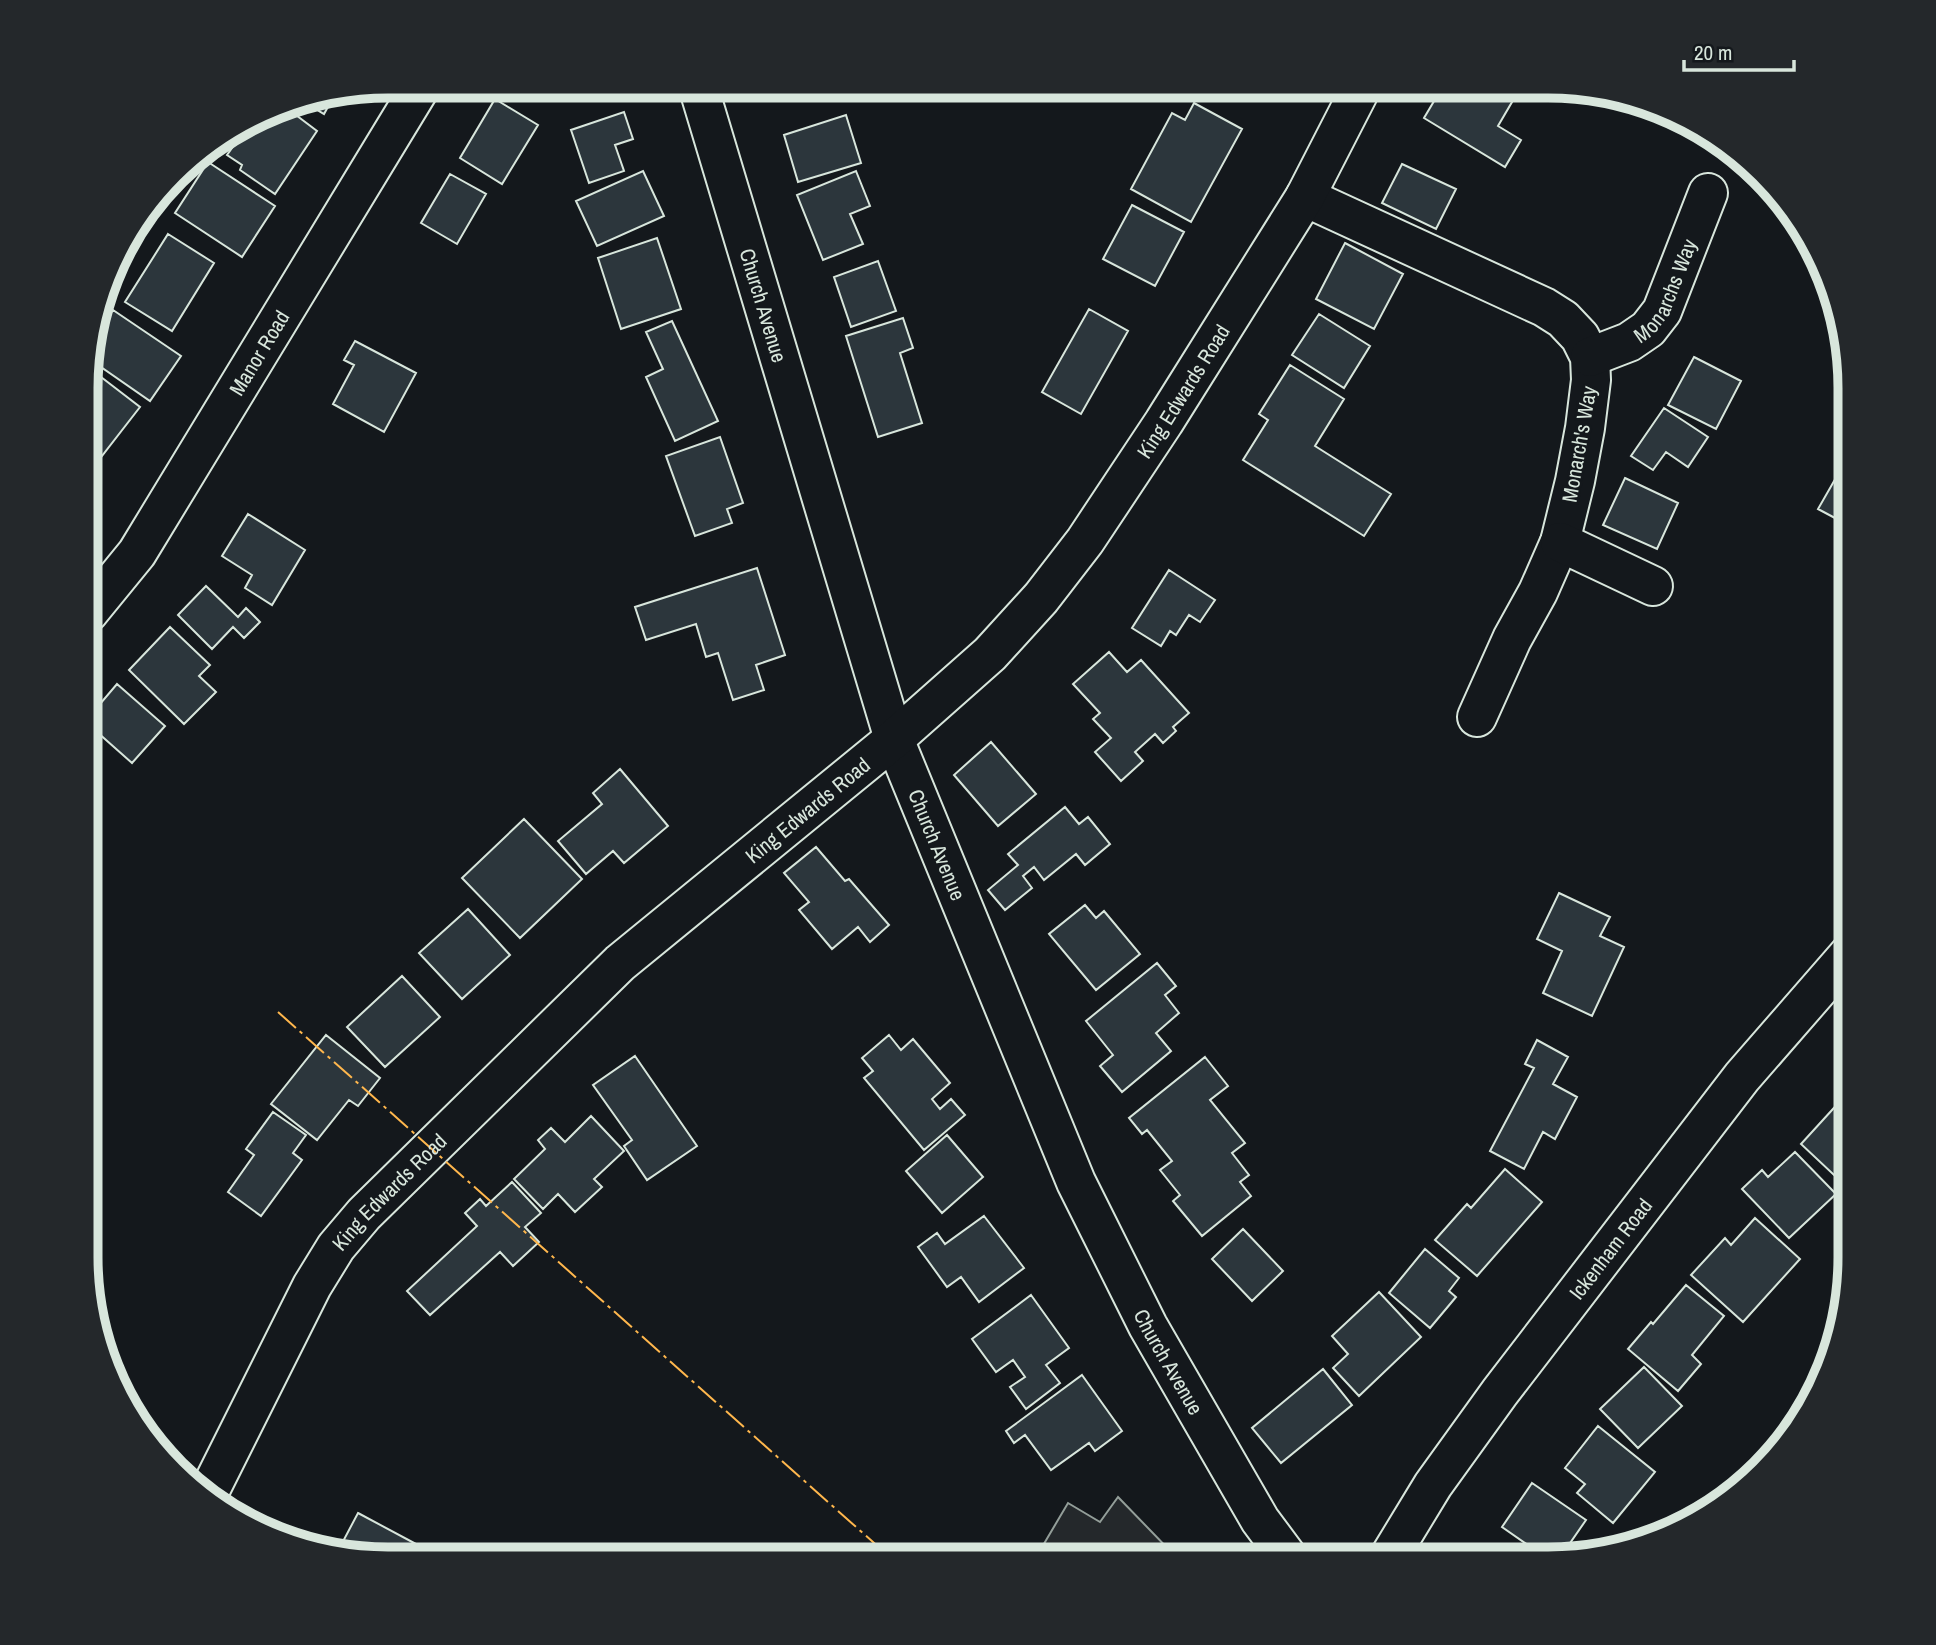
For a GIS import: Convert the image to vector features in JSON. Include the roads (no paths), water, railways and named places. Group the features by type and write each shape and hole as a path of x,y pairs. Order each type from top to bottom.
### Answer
{"street":[{"name":"Manor Road","path":"98,601 137,553 414,98"},
{"name":"Church Avenue","path":"702,98 894,739 1076,1182 1147,1326 1260,1520 1280,1547"},
{"name":"King Edwards Road","path":"211,1487 312,1286 336,1247 364,1214 620,963 894,739 990,654 1041,598 1085,541 1164,422 1306,197 1356,98"},
{"name":"Monarchs Way","path":"1590,357 1629,342 1648,329 1662,311 1708,193"},
{"name":"Monarch's Way","path":"1306,197 1544,307 1563,319 1580,337 1590,357 1591,380 1585,428 1560,542 1476,717"},
{"path":"1560,542 1653,586"},
{"name":"Ickenham Road","path":"1395,1547 1433,1485 1508,1381 1742,1077 1838,967"}]}
